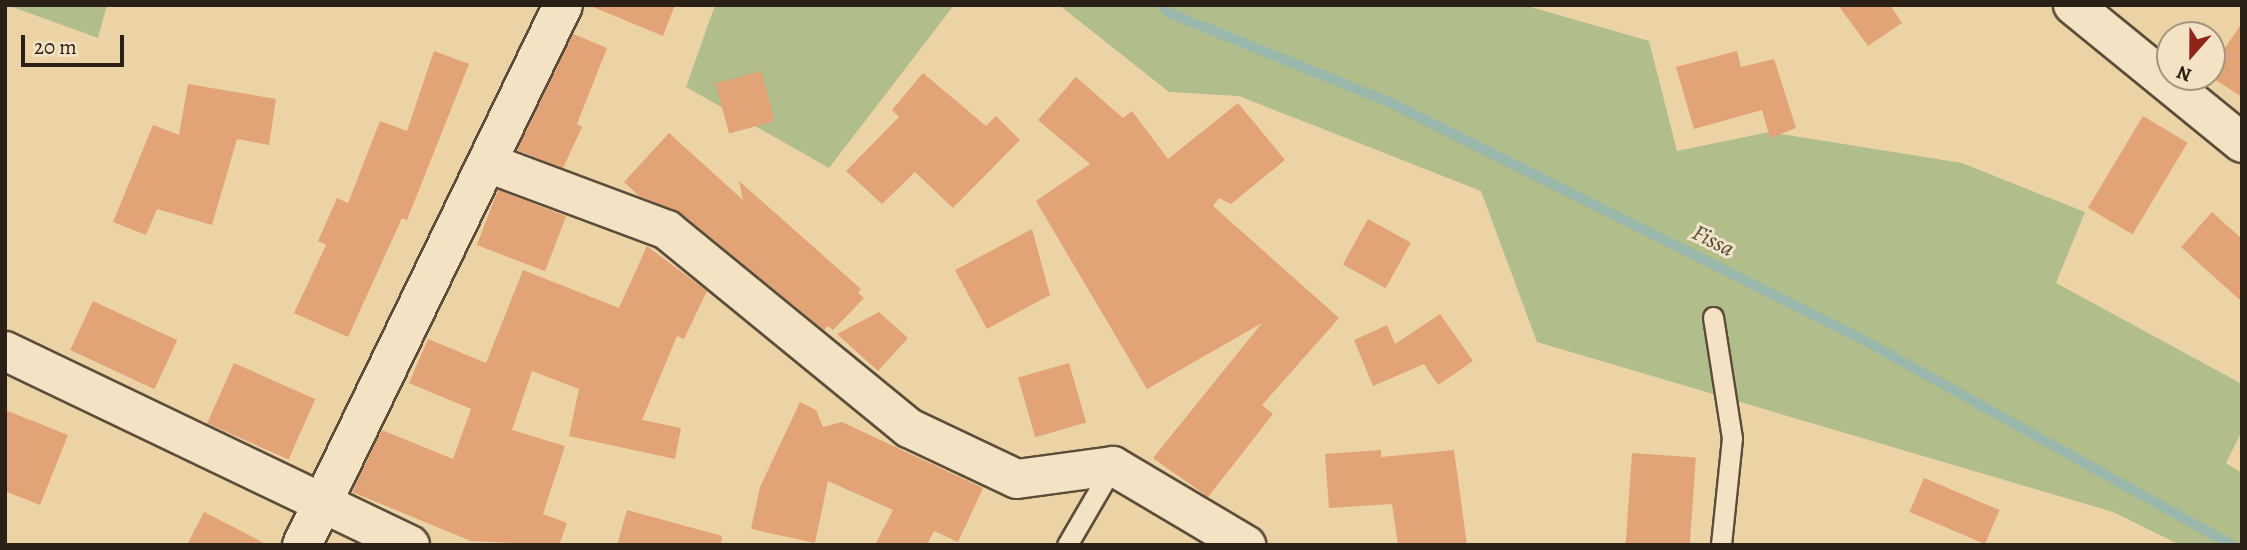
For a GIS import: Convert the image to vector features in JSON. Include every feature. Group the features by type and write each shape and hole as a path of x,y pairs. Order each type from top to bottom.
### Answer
{"street":[{"path":"302,545 563,5"},
{"path":"2073,5 2242,143"},
{"path":"488,163 667,230 909,428 1017,478 1113,466 1246,545"},
{"path":"5,351 410,545"}],"lane":[{"path":"1713,317 1732,438 1721,545"},
{"path":"1067,545 1113,466"}],"green space":[{"path":"7,5 107,5 98,38"},
{"path":"715,5 954,5 829,168 686,87"},
{"path":"1059,5 1524,5 1649,41 1677,151 1769,132 1962,163 2085,212 2056,283 2242,384 2242,431 2226,463 2242,473 2242,545 2180,545 2113,512 1537,342 1481,191 1239,96 1169,92"}],"building":[{"path":"588,5 675,5 663,36"},
{"path":"1838,5 1890,5 1902,23 1868,46"},
{"path":"2242,23 2242,97 2226,87 2226,46"},
{"path":"573,34 607,48 577,124 582,127 563,168 517,150"},
{"path":"434,51 469,64 407,220 402,218 348,337 294,313 326,245 318,241 337,198 348,203 380,121 407,131"},
{"path":"1737,51 1741,67 1774,59 1796,128 1770,138 1762,110 1694,129 1676,67"},
{"path":"761,71 774,121 729,133 716,83"},
{"path":"923,73 986,126 996,116 1020,140 953,208 915,172 882,204 846,171 899,117 892,110"},
{"path":"1076,77 1123,118 1132,111 1168,159 1238,103 1285,160 1231,204 1219,198 1213,206 1339,318 1262,405 1273,414 1208,497 1153,458 1262,323 1147,389 1036,201 1090,164 1038,120"},
{"path":"188,84 276,99 269,145 237,139 212,225 157,209 146,235 113,222 153,125 179,135"},
{"path":"2143,116 2188,143 2132,234 2088,208"},
{"path":"669,133 743,200 739,181 861,289 858,293 864,298 833,330 828,326 824,330 681,213 639,196 624,182"},
{"path":"498,190 566,216 545,271 477,245"},
{"path":"2212,212 2242,239 2242,302 2181,247"},
{"path":"1368,219 1411,243 1386,288 1343,264"},
{"path":"1032,229 1050,295 987,329 955,270"},
{"path":"647,246 707,291 684,339 677,336 642,420 681,428 675,459 569,436 579,389 532,371 512,430 565,446 543,514 567,523 559,545 471,541 352,492 382,430 453,459 471,409 409,383 428,339 486,363 523,270 619,308"},
{"path":"93,301 177,340 154,389 70,350"},
{"path":"879,312 908,338 878,371 837,334"},
{"path":"1440,314 1473,361 1438,385 1424,364 1373,386 1354,340 1387,325 1395,344"},
{"path":"234,363 315,399 288,459 207,423"},
{"path":"1069,363 1086,423 1035,437 1018,378"},
{"path":"800,402 816,410 823,427 842,422 983,488 958,542 934,531 927,545 875,545 893,510 828,481 815,543 751,529 760,487"},
{"path":"5,410 68,435 40,505 5,491"},
{"path":"1381,450 1381,457 1454,450 1467,545 1398,545 1392,504 1329,508 1325,454"},
{"path":"1632,453 1696,457 1690,545 1626,545"},
{"path":"1924,478 1999,510 1985,544 1910,512"},
{"path":"627,510 722,536 721,545 617,545"},
{"path":"204,512 268,545 187,545"}],"waterway":[{"name":"Fissa","path":"1162,5 1169,13 1387,101 1860,338 2232,545"}]}
